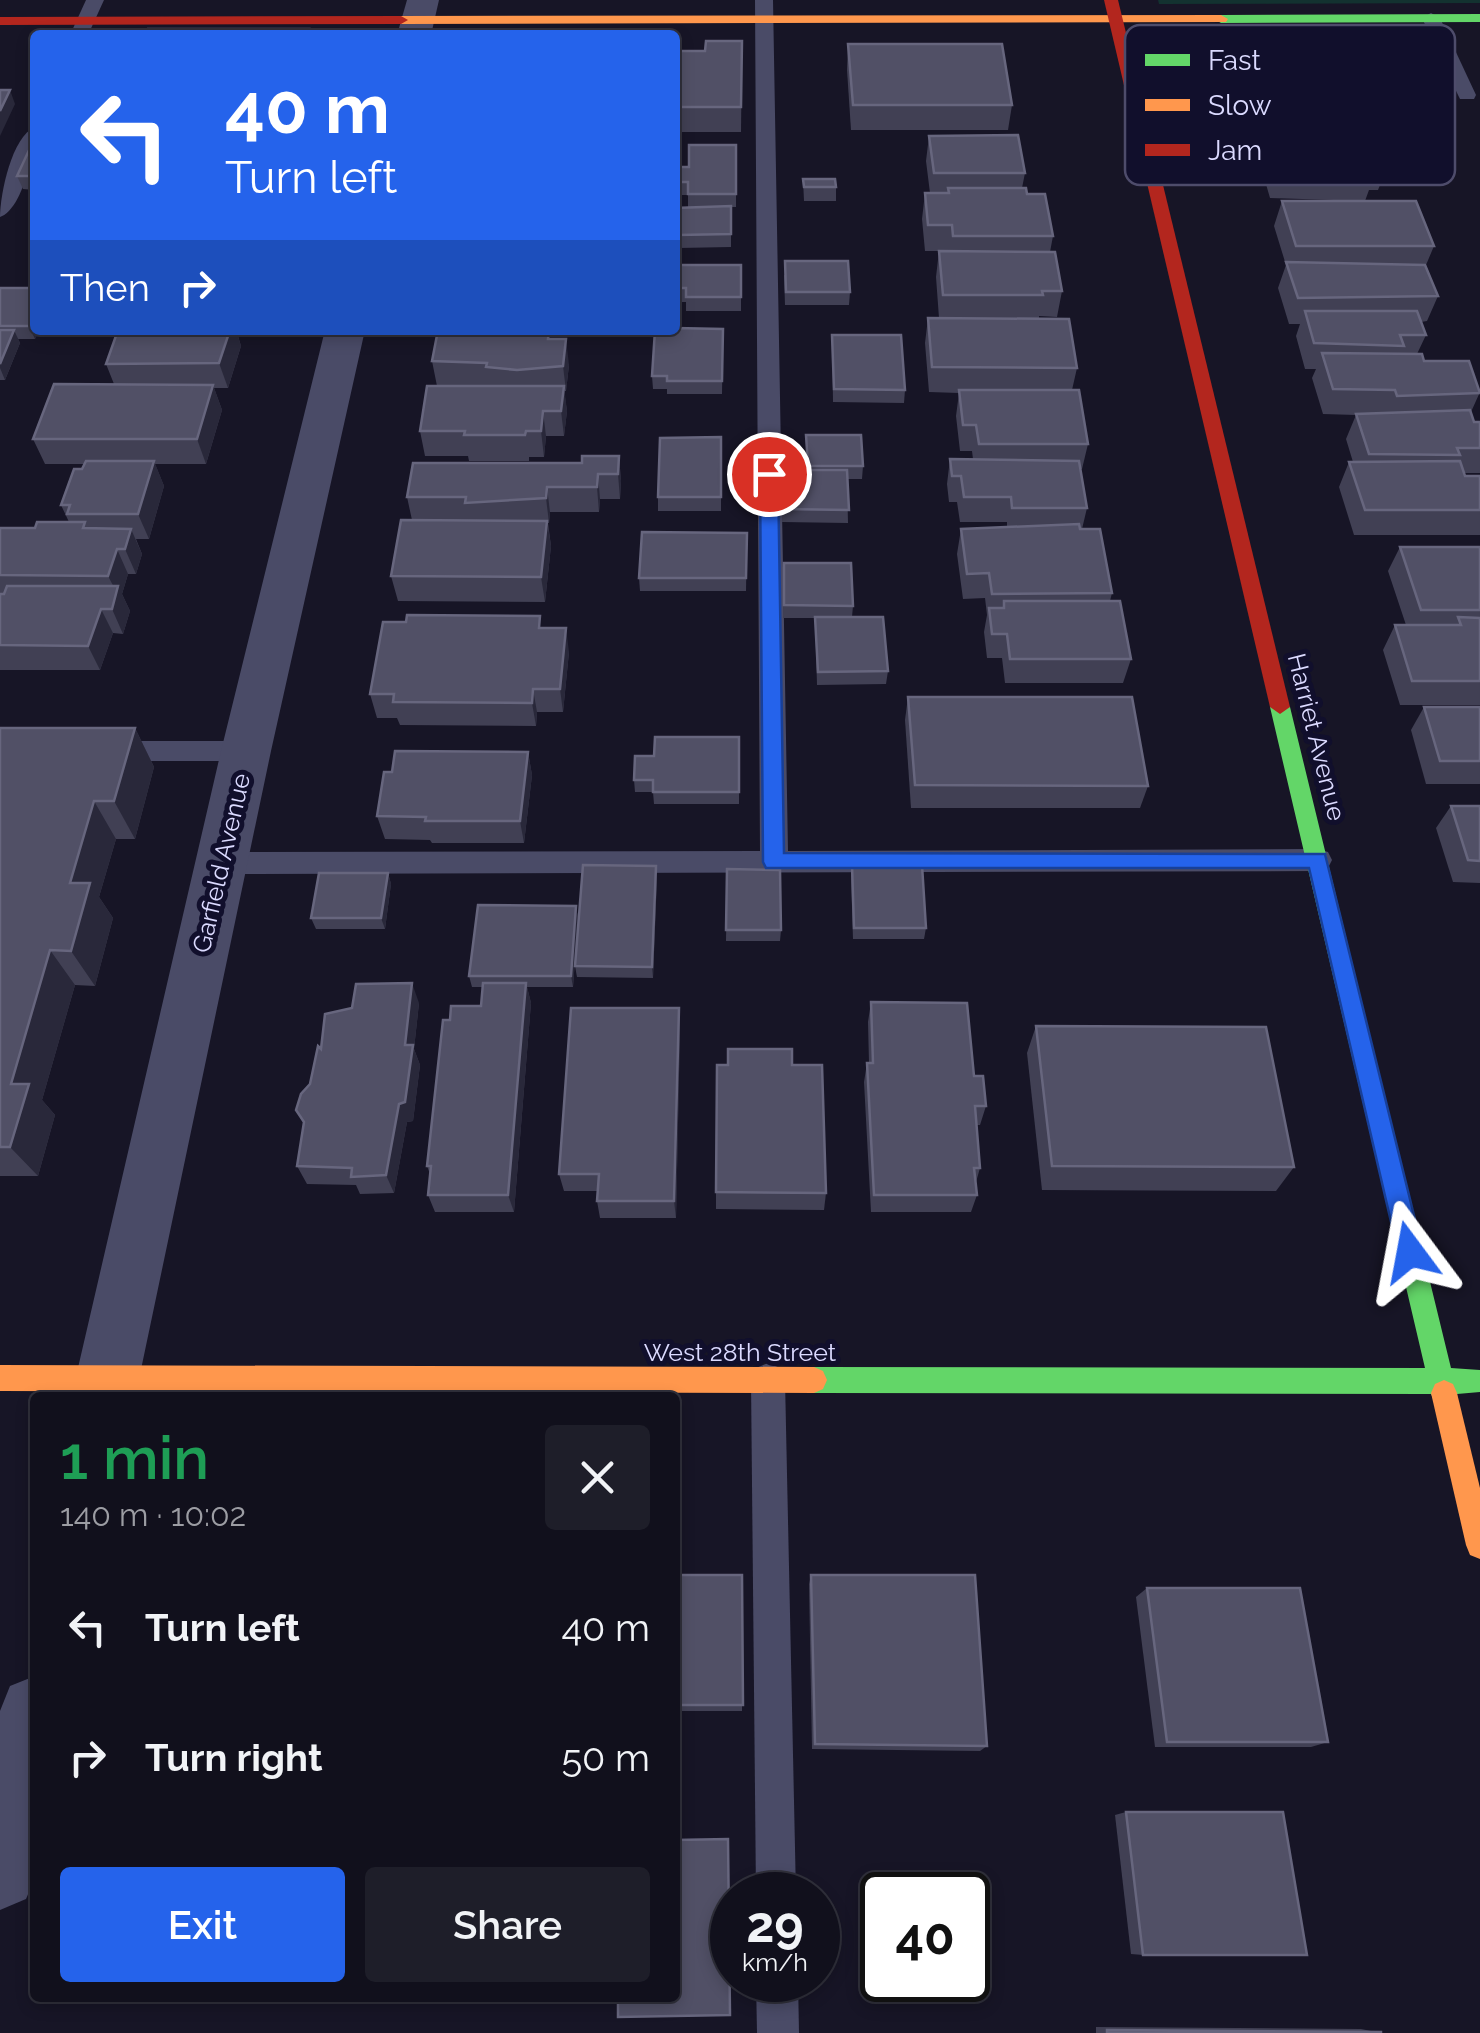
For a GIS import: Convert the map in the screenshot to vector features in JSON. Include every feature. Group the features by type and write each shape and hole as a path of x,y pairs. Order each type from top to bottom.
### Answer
{"street":[{"path":"0,20 1113,9 1480,18"},
{"name":"Harriet Avenue","path":"1113,9 1125,59"},
{"name":"Harriet Avenue","path":"1155,185 1480,1545"},
{"name":"Garfield Avenue","path":"105,1388 246,752 344,335"},
{"name":"West 28th Street","path":"0,1378 105,1388 768,1380 1480,1381"},
{"path":"0,1873 30,1733"}],"lane":[{"path":"764,10 774,862"},
{"path":"1431,18 1434,25"},
{"path":"1455,69 1467,95"},
{"path":"0,211 30,144"},
{"path":"77,751 246,752"},
{"path":"221,863 1318,860"},
{"path":"768,1380 776,1872"},
{"path":"778,2002 778,2033"}],"green space":[{"path":"1158,0 1480,0 1480,3 1159,4"}],"building":[{"path":"148,29 309,29 309,30"},
{"path":"706,41 742,41 741,107 680,107 680,51 705,51"},
{"path":"848,44 1002,44 1012,105 853,105"},
{"path":"0,90 10,90 0,111"},
{"path":"1018,135 1025,173 934,173 929,136"},
{"path":"689,145 736,145 736,194 688,194 688,182 680,182 680,167 689,167"},
{"path":"30,148 30,176 17,176"},
{"path":"803,179 835,179 836,187 804,187"},
{"path":"948,188 1026,188 1027,194 1045,194 1053,236 953,236 952,225 928,225 925,193 949,193"},
{"path":"1282,201 1416,201 1434,246 1296,246"},
{"path":"731,206 731,234 680,235 680,208"},
{"path":"939,251 1055,252 1062,291 1042,291 1043,295 943,295"},
{"path":"785,261 848,261 850,292 786,292"},
{"path":"1286,262 1425,265 1438,296 1298,298"},
{"path":"680,265 741,265 741,297 686,297 686,288 680,288"},
{"path":"0,288 30,288 29,326 0,326"},
{"path":"1305,311 1417,311 1426,335 1400,335 1404,346 1314,343"},
{"path":"928,318 1069,319 1077,368 932,367"},
{"path":"680,328 723,329 722,381 667,381 667,376 652,376 655,335 680,335"},
{"path":"0,330 14,330 0,364"},
{"path":"116,335 228,335 219,363 106,364"},
{"path":"437,335 548,335 548,339 566,339 563,366 517,370 486,367 487,363 432,361"},
{"path":"832,335 901,335 905,390 834,389"},
{"path":"1322,353 1422,354 1424,361 1469,361 1480,393 1397,396 1395,390 1333,389"},
{"path":"54,384 213,385 197,439 33,439"},
{"path":"427,386 564,386 561,411 543,411 541,431 526,431 525,435 464,435 465,431 420,431"},
{"path":"959,390 1079,390 1088,444 979,444 976,425 963,425"},
{"path":"1470,410 1474,422 1480,422 1480,448 1457,448 1460,455 1369,454 1356,414"},
{"path":"806,435 861,435 863,466 808,466"},
{"path":"721,437 721,497 658,497 660,438"},
{"path":"582,456 619,456 618,474 598,474 597,487 547,487 546,498 465,503 466,497 407,497 413,463 582,463"},
{"path":"950,459 1079,461 1087,508 1012,508 1011,497 964,497 961,476 952,476"},
{"path":"86,461 154,461 138,514 67,514 70,505 61,505 74,469 82,469"},
{"path":"1460,461 1465,476 1480,476 1480,510 1365,510 1349,462"},
{"path":"782,470 847,470 849,510 782,509"},
{"path":"401,520 547,521 541,577 391,576"},
{"path":"37,522 85,522 83,528 131,529 125,549 117,549 108,576 0,575 0,528 35,528"},
{"path":"1079,524 1080,529 1100,529 1112,593 992,594 989,573 967,574 961,529"},
{"path":"642,532 747,533 746,578 639,578"},
{"path":"1400,547 1480,547 1480,610 1421,610"},
{"path":"784,563 851,563 853,606 784,605"},
{"path":"7,586 118,586 112,609 101,609 88,646 0,645 0,594 4,594"},
{"path":"1004,601 1120,601 1131,659 1010,659 1007,634 992,634 989,608 1004,608"},
{"path":"407,615 540,616 539,628 566,628 560,689 533,689 532,703 393,702 394,694 370,694 383,622 406,622"},
{"path":"815,617 883,617 888,671 818,672"},
{"path":"1458,617 1480,618 1480,681 1412,681 1395,625 1461,625"},
{"path":"908,697 1132,697 1148,786 915,785"},
{"path":"1424,707 1480,707 1480,761 1440,761"},
{"path":"0,728 135,728 114,801 94,801 70,883 90,883 71,951 50,950 11,1084 29,1084 10,1147 0,1147"},
{"path":"655,737 739,737 739,792 653,792 653,780 634,780 635,756 654,756"},
{"path":"395,751 528,752 520,821 425,821 426,817 377,816 384,772 392,772"},
{"path":"1451,806 1480,806 1480,861 1468,860"},
{"path":"583,865 656,866 652,967 575,966"},
{"path":"852,865 922,865 926,928 854,928"},
{"path":"727,869 780,870 781,930 726,930"},
{"path":"319,873 388,873 381,918 311,918"},
{"path":"478,905 576,906 571,976 469,976"},
{"path":"412,983 405,1045 413,1045 405,1102 399,1104 386,1175 351,1177 352,1168 297,1166 304,1122 296,1110 301,1094 310,1084 318,1046 321,1049 325,1014 352,1008 356,984"},
{"path":"483,983 526,983 508,1195 428,1195 431,1166 427,1166 443,1020 450,1020 451,1006 481,1006"},
{"path":"871,1002 967,1003 974,1076 983,1076 986,1106 975,1106 980,1168 974,1168 977,1195 874,1195 867,1063 873,1063"},
{"path":"571,1008 679,1008 674,1201 597,1201 599,1174 559,1174"},
{"path":"1036,1026 1266,1027 1294,1167 1052,1166"},
{"path":"728,1049 792,1049 792,1065 822,1065 826,1193 716,1192 717,1065 728,1065"},
{"path":"680,1575 742,1575 743,1705 680,1705"},
{"path":"811,1575 975,1575 987,1746 815,1744"},
{"path":"1147,1588 1300,1588 1328,1742 1167,1742"},
{"path":"1126,1812 1283,1812 1307,1955 1143,1955"},
{"path":"728,1839 728,1872 710,1872 710,2002 730,2002 730,2015 618,2017 618,2002 680,2002 680,1840"},
{"path":"1381,2032 1381,2033 1107,2033"}],"traffic: fast":[{"path":"1221,19 1480,18"},
{"path":"1280,707 1444,1393"},
{"path":"814,1380 1477,1381"}],"traffic: slow":[{"path":"401,20 1221,19"},
{"path":"0,1378 814,1380"},
{"path":"1444,1393 1480,1545"}],"traffic: jam":[{"path":"1111,0 1125,59"},
{"path":"0,21 401,20"},
{"path":"1155,185 1280,707"}],"route":[{"path":"769,474 774,862 1318,860 1410,1252"}]}
